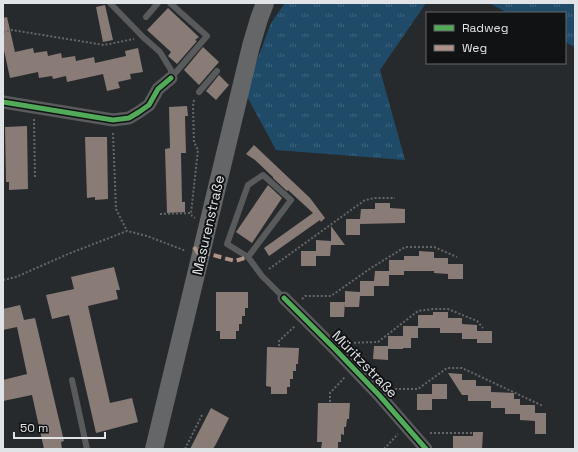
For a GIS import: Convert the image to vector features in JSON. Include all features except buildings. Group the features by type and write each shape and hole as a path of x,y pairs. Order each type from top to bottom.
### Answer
{"main road":[{"name":"Masurenstraße","path":"154,449 251,46 265,3"}],"street":[{"path":"3,102 113,120 129,118 149,105 158,89 171,78"},
{"name":"Müritzstraße","path":"288,303 379,395 423,445"}],"lane":[{"path":"110,3 160,52 171,70 171,78"},
{"path":"146,17 158,3"},
{"path":"170,3 206,36 171,78"},
{"path":"197,93 216,71"},
{"path":"248,257 291,200 263,175 248,184 227,244 248,257 262,276 288,303"},
{"path":"72,380 87,449"}],"path":[{"path":"3,32 12,30 104,45 143,37"},
{"path":"190,213 198,150 194,142 193,106 197,93"},
{"path":"33,107 35,178"},
{"path":"113,120 116,209 127,231"},
{"path":"267,270 365,200 375,198 395,198"},
{"path":"160,214 190,213 200,221"},
{"path":"3,280 16,277 68,254 127,231 147,236 200,256"},
{"path":"288,303 305,296 331,296 371,268 405,247 434,247 457,257"},
{"path":"335,349 341,343 378,342 418,311 448,309 476,321 483,328"},
{"path":"279,346 279,341 303,318"},
{"path":"330,402 330,393 353,368"},
{"path":"379,395 386,389 418,389 447,368 462,368 543,406"},
{"path":"185,449 202,415"},
{"path":"384,449 406,425"},
{"path":"423,445 426,434 473,433"}],"green space":[{"path":"285,3 426,3 380,70 405,160 276,150 245,93 271,23"},
{"path":"489,3 575,3 575,47 566,42 566,12 506,12"}],"marked path":[{"path":"194,247 200,256"},
{"path":"202,252 235,261 248,257"}],"cycle path":[{"path":"3,102 113,120 129,118 149,105 158,89 171,78"},
{"path":"284,298 379,395 426,449"}]}
